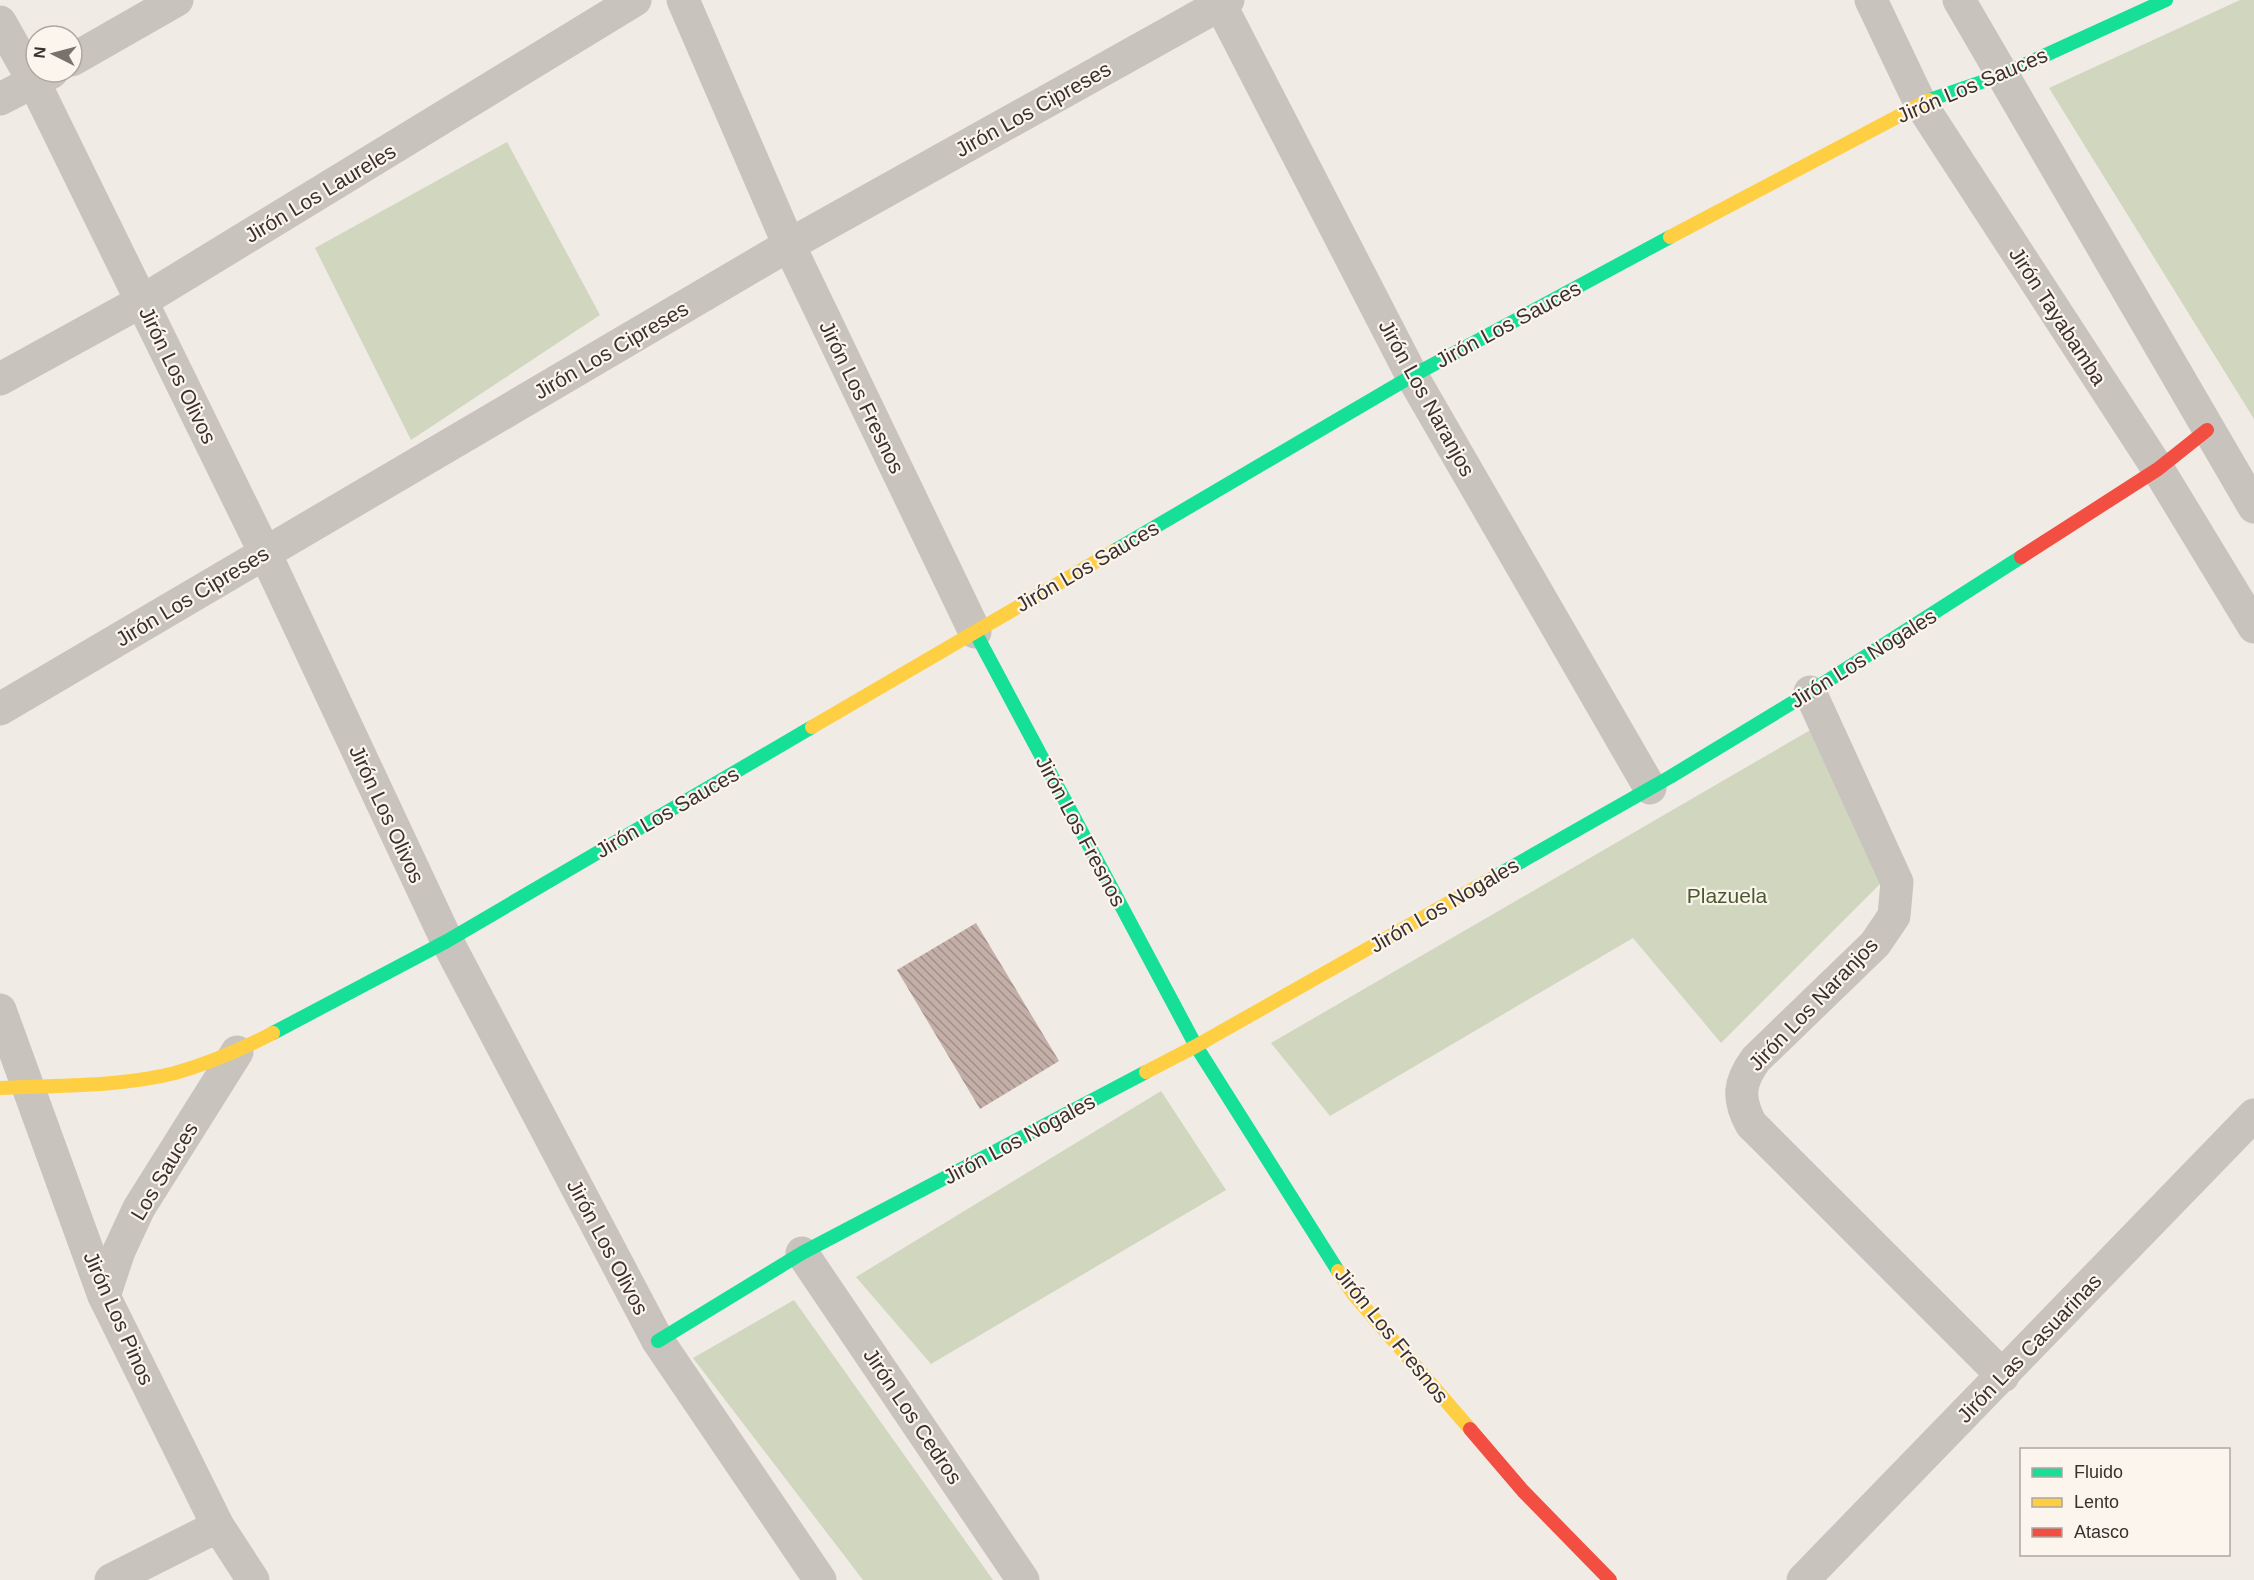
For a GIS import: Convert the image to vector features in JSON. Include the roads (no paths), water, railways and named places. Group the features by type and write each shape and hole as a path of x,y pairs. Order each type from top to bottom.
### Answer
{"street":[{"path":"84,53 177,0"},
{"name":"Jirón Los Laureles","path":"0,379 142,301 635,0"},
{"name":"Jirón Los Fresnos","path":"683,0 789,245 975,632 1196,1046 1354,1295 1523,1491 1610,1580"},
{"name":"Jirón Tayabamba","path":"1871,0 1920,103 2158,470 2254,627"},
{"path":"1959,0 2207,430 2254,507"},
{"name":"Jirón Los Sauces","path":"14,1087 129,1082 174,1073 237,1052 447,941 1412,376 1920,103 2002,75 2166,0"},
{"name":"Jirón Los Cipreses","path":"0,709 789,245 1222,2"},
{"name":"Jirón Los Naranjos","path":"1222,2 1412,376 1650,788"},
{"name":"Jirón Los Olivos","path":"0,22 24,53"},
{"path":"0,99 29,84"},
{"name":"Jirón Los Olivos","path":"46,84 142,301 265,553 447,941 658,1341 820,1580"},
{"name":"Jirón Los Nogales","path":"658,1341 802,1253 1196,1046 1650,788 1810,692 2158,470 2207,430"},
{"name":"Jirón Los Naranjos","path":"1810,692 1897,882 1894,916 1875,944 1756,1059 1744,1074 1743,1108 1751,1124 2003,1376"},
{"name":"Jirón Los Pinos","path":"0,1010 14,1087 104,1296 218,1526 253,1580"},
{"name":"Los Sauces","path":"104,1296 119,1251 139,1209 237,1052"},
{"name":"Jirón Las Casuarinas","path":"1803,1580 2003,1376 2254,1114"},
{"name":"Jirón Los Cedros","path":"802,1253 1023,1580"},
{"path":"111,1580 218,1526"}],"park label":[{"name":"Plazuela","path":"1727,895"}]}
